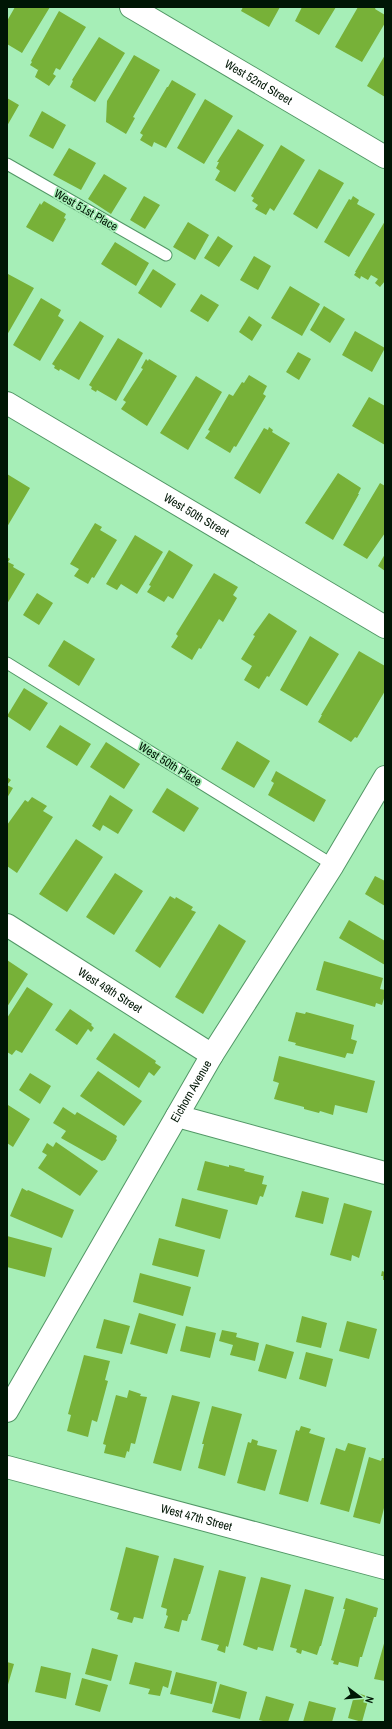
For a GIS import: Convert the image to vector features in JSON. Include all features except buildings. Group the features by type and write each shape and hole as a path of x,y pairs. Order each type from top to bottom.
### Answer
{"street":[{"name":"West 52nd Street","path":"131,7 385,157"},
{"name":"West 50th Street","path":"7,403 385,626"},
{"name":"Eichorn Avenue","path":"7,1411 212,1055 332,866 385,777"},
{"name":"West 49th Street","path":"7,925 212,1055"},
{"path":"177,1116 385,1172"},
{"name":"West 47th Street","path":"7,1467 385,1568"}],"lane":[{"name":"West 51st Place","path":"7,164 166,255"},
{"name":"West 50th Place","path":"7,663 332,866"}]}
